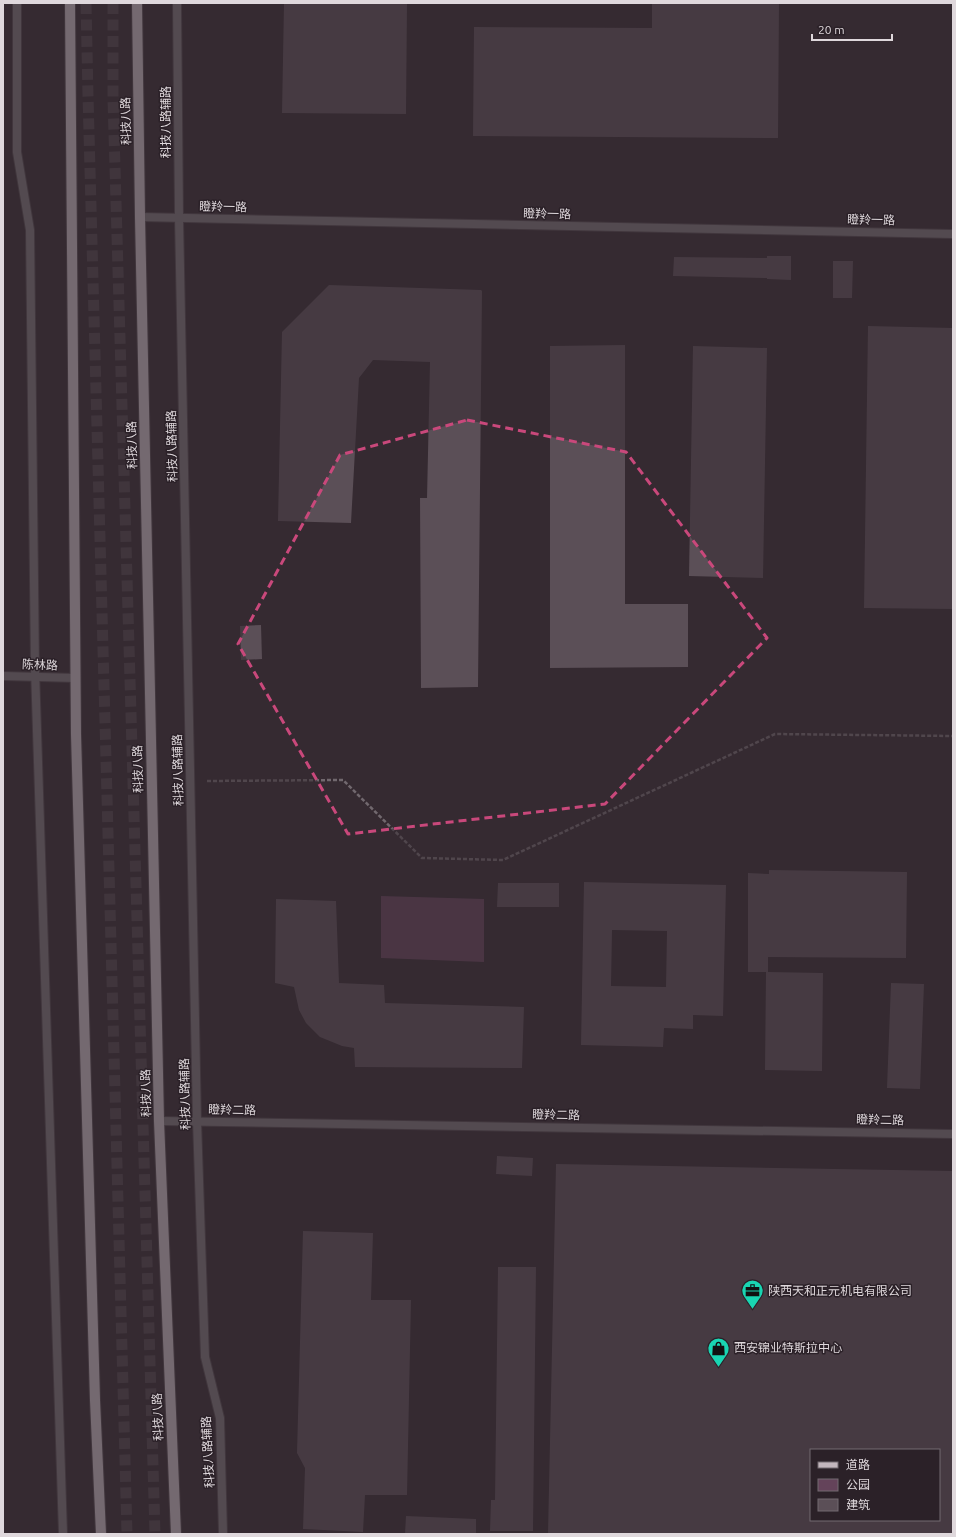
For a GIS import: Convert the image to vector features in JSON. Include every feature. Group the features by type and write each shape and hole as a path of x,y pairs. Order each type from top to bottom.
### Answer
{"main road":[{"path":"70,3 76,678 95,1400 101,1534"},
{"name":"科技八路","path":"137,3 140,217 159,1121 176,1534"}],"street":[{"path":"17,3 17,152 30,230 35,677 63,1534"},
{"name":"科技八路辅路","path":"177,3 179,218 197,1121 205,1356 220,1418 223,1534"},
{"name":"瞪羚一路","path":"140,217 953,234"},
{"name":"陈林路","path":"3,676 76,678"},
{"name":"瞪羚二路","path":"159,1121 953,1134"}],"path":[{"path":"190,781 343,780 422,858 503,860 775,734 953,736"}],"highlighted area":[{"path":"467,420 626,452 767,638 605,804 348,834 238,644 340,455"}],"green space":[{"path":"381,896 484,899 484,962 381,958"}],"building":[{"path":"284,3 407,3 406,114 282,113"},
{"path":"652,3 779,3 778,138 473,136 474,27 652,28"},
{"path":"767,256 791,256 791,280 673,276 674,257 767,258"},
{"path":"833,261 853,261 852,298 833,298"},
{"path":"329,285 482,291 478,687 421,688 420,498 427,498 430,362 373,360 359,378 351,523 278,521 282,332"},
{"path":"868,326 953,328 953,609 864,608"},
{"path":"625,345 625,604 688,604 688,667 550,668 550,346"},
{"path":"693,346 767,348 763,578 689,576"},
{"path":"261,625 262,659 241,660 240,626"},
{"path":"769,870 907,872 906,958 768,957 768,972 823,973 822,1071 765,1070 766,972 748,972 748,873 769,874"},
{"path":"584,882 726,885 723,1016 693,1015 693,1029 664,1028 663,1047 581,1045","holes":["612,930 667,931 666,987 611,986"]},
{"path":"498,883 559,883 559,907 497,907"},
{"path":"276,899 336,901 339,983 384,985 385,1003 524,1007 522,1068 355,1067 354,1048 342,1046 320,1037 306,1023 299,1010 294,987 275,983"},
{"path":"891,983 924,984 920,1089 887,1088"},
{"path":"497,1156 533,1158 532,1176 496,1174"},
{"name":"陕西天和正元机电有限公司","path":"556,1164 953,1171 953,1534 548,1534"},
{"path":"303,1231 373,1233 371,1300 411,1300 407,1495 365,1495 363,1532 303,1529 305,1468 297,1453"},
{"path":"498,1267 536,1267 533,1531 490,1531 491,1500 495,1500"},
{"path":"406,1516 476,1519 476,1534 405,1534"}],"tunnel":[{"path":"86,3 127,1534"},
{"path":"113,3 113,99 155,1534"}],"place":[{"name":"陕西天和正元机电有限公司","path":"753,1310"},
{"name":"西安锦业特斯拉中心","path":"718,1368"}]}
